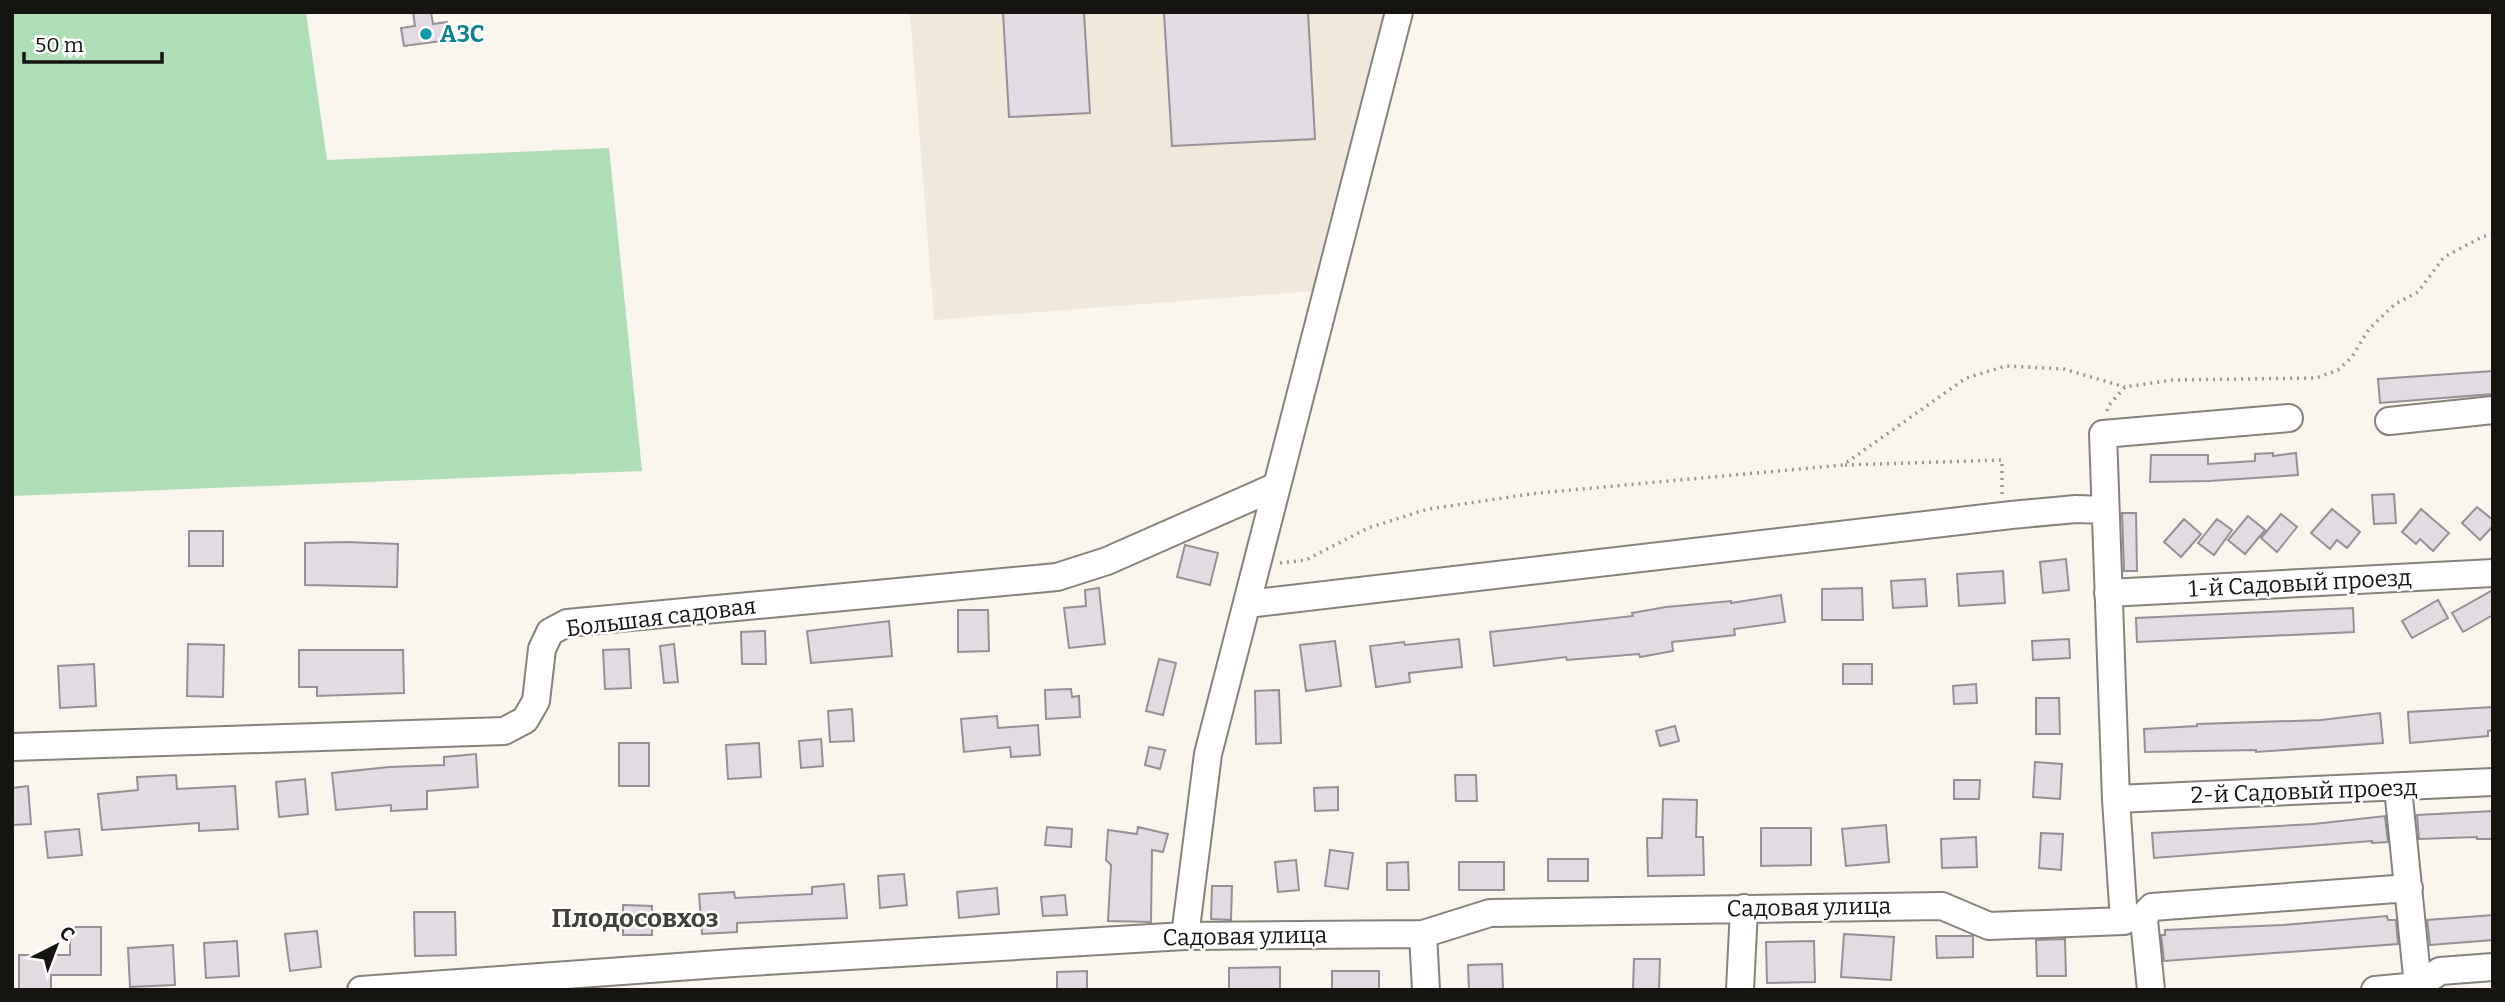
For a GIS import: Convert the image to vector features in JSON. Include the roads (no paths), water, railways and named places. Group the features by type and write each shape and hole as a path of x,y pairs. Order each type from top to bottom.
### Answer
{"street":[{"path":"1185,936 1208,754 1399,12"},
{"path":"2389,421 2493,411"},
{"path":"2116,799 2103,435 2289,418"},
{"name":"Большая садовая","path":"12,747 504,731 525,720 537,701 542,649 550,632 567,623 1057,577 1107,561 1278,486"},
{"path":"1247,604 2003,516 2076,509 2105,510"},
{"name":"1-й Садовый проезд","path":"2108,593 2493,573"},
{"name":"2-й Садовый проезд","path":"2116,799 2493,782"},
{"path":"2399,788 2418,986"},
{"name":"Садовая улица","path":"361,990 733,963 1185,936 1423,934 1490,913 1942,906 1989,926 2124,921 2116,799"},
{"path":"2151,990 2144,920 2152,906 2409,888"},
{"path":"1740,990 1744,908"},
{"path":"1423,934 1426,990"},
{"path":"2375,990 2418,986 2440,971 2493,967"}],"place":[{"name":"АЗС","path":"426,34"}],"district":[{"name":"Плодосовхоз","path":"635,918"}]}
